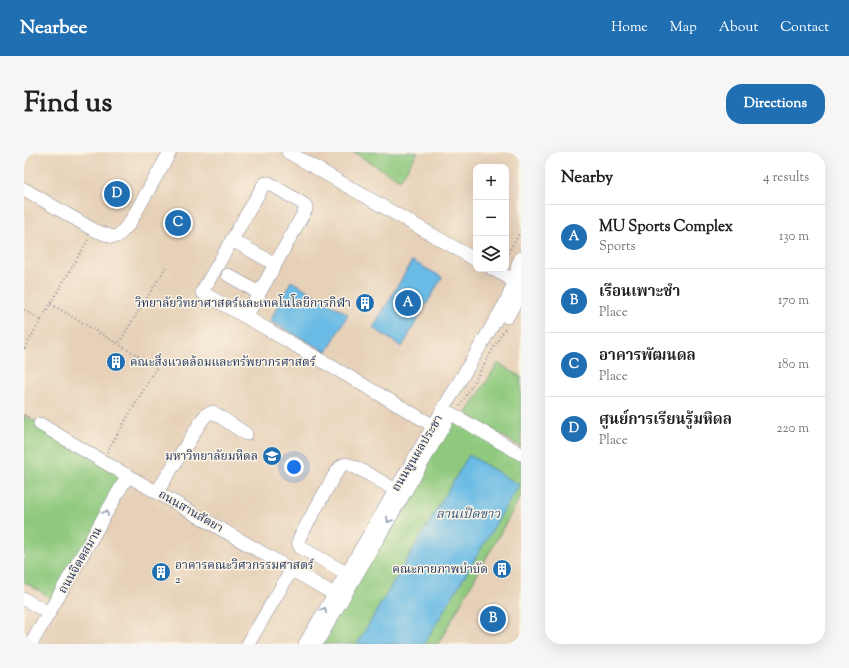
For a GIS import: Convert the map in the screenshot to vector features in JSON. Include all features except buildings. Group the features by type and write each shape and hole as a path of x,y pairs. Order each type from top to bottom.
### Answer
{"street":[{"path":"24,189 94,230 113,237 118,236 129,224 170,152"},
{"path":"288,152 473,258"},
{"path":"246,317 306,209 305,205 269,183 264,184 202,292 437,428"},
{"path":"232,240 275,264"},
{"name":"ถนนพูนผลประชา","path":"305,644 338,596 437,428 450,411 516,285 518,264 521,258"},
{"path":"496,272 516,285"},
{"path":"228,275 259,293"},
{"path":"450,411 521,454"},
{"path":"157,492 207,414 213,412 246,434"},
{"name":"ถนนสานสัตยา","path":"40,424 338,596"},
{"path":"350,576 300,547 298,542 334,476 340,467 347,464 399,492"},
{"name":"ถนนจิตตสมาน","path":"31,644 128,475"},
{"path":"248,644 292,569"},
{"name":"ถนนพูนผลประชา","path":"316,644 338,596"},
{"path":"24,599 49,613"}],"path":[{"path":"24,350 94,230"},
{"path":"509,251 521,231"},
{"path":"118,344 166,267"},
{"path":"51,304 156,367 102,461"},
{"path":"24,310 41,320"},
{"path":"450,411 507,326"}],"shaded area":[{"name":"มหาวิทยาลัยมหิดล","path":"24,152 521,152 521,644 24,644"}],"green space":[{"path":"353,152 418,152 400,180"},
{"path":"498,363 521,377 521,447 466,414"},
{"path":"450,414 521,454 521,496 438,644 316,644"},
{"path":"24,415 128,475 56,601 24,582"}],"water":[{"path":"412,261 442,277 402,347 373,328"},
{"path":"291,281 348,314 327,352 270,321"},
{"name":"ลานเป็ดขาว","path":"469,455 519,485 424,644 357,644"}],"place":[{"name":"ศูนย์การเรียนรู้มหิดล","path":"117,194"},
{"name":"อาคารพัฒนดล","path":"178,223"},
{"name":"วิทยาลัยวิทยาศาสตร์และเทคโนโลยีการกีฬา","path":"365,303"},
{"name":"MU Sports Complex","path":"408,303"},
{"name":"คณะสิ่งแวดล้อมและทรัพยากรศาสตร์","path":"116,362"},
{"name":"มหาวิทยาลัยมหิดล","path":"272,456"},
{"name":"คณะกายภาพบำบัด","path":"502,569"},
{"name":"อาคารคณะวิศวกรรมศาสตร์ 2","path":"161,572"},
{"name":"เรือนเพาะชำ","path":"493,619"}]}
